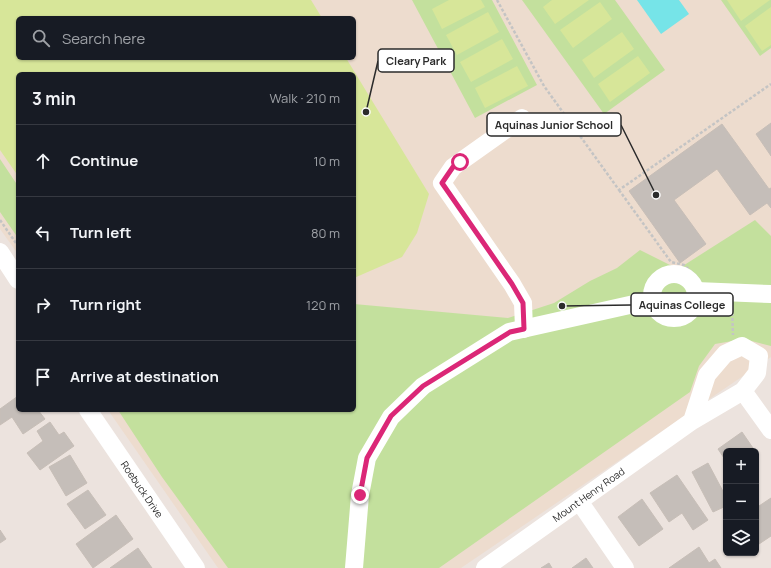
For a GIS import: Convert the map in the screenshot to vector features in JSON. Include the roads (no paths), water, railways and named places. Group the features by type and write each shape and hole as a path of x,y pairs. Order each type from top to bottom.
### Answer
{"street":[{"path":"522,118 453,167 442,183 516,290 523,303 524,329"},
{"path":"0,252 16,277"},
{"path":"671,274 678,274 689,279 696,291 696,298 691,310 679,318 672,318 659,312 652,300 654,285 658,279 671,274"},
{"path":"696,291 771,294"},
{"path":"354,568 360,495 367,458 391,416 423,386 510,332 652,300"},
{"name":"Mount Henry Road","path":"485,568 692,421 744,391 758,373 759,356 742,346 725,354 707,375 692,421"},
{"path":"744,391 771,430"},
{"name":"Roebuck Drive","path":"89,412 196,568"},
{"path":"579,501 625,568"}],"water":[{"path":"637,0 679,0 689,14 661,34"}],"place":[{"name":"Cleary Park","path":"366,112"},
{"name":"Aquinas Junior School","path":"656,195"},
{"name":"Aquinas College","path":"562,306"}]}
